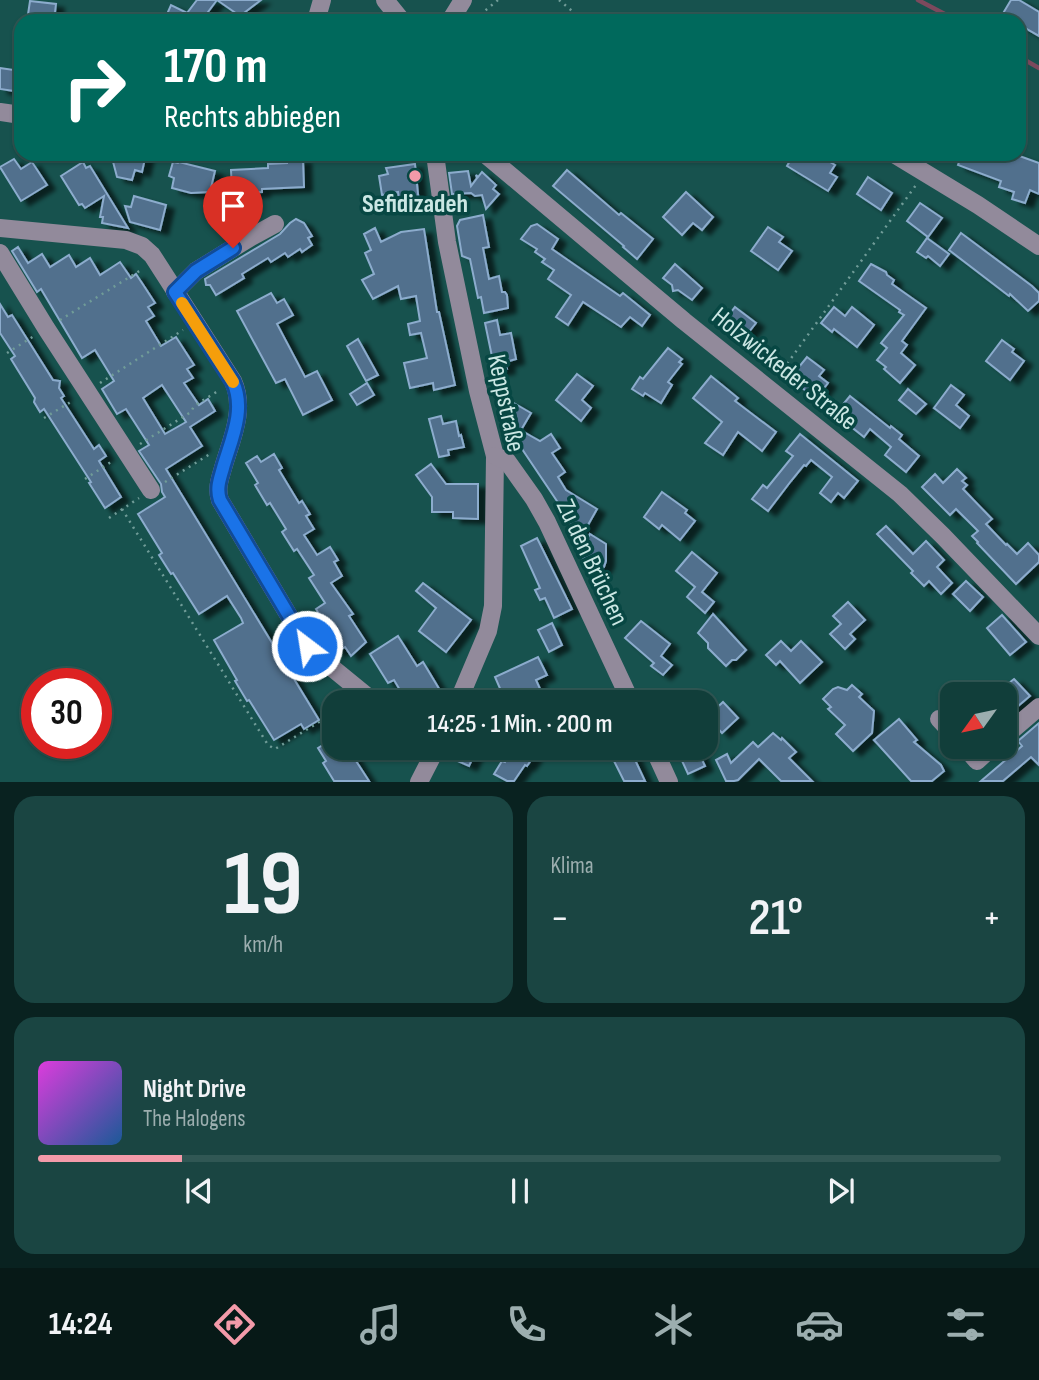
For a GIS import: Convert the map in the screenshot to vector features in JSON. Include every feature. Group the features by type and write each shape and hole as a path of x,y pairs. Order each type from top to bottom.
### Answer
{"street":[{"path":"385,0 396,14"},
{"name":"Keppstraße","path":"436,161 447,243 478,391 495,456 493,606 488,631 463,690"},
{"name":"Holzwickeder Straße","path":"493,161 684,321 900,494 1039,636"},
{"path":"905,161 1039,246"},
{"path":"175,292 196,271 275,224"},
{"path":"0,228 127,240 142,246 155,261 233,382 239,398 238,414 217,487 220,500 307,646 359,690"},
{"path":"0,253 151,490"},
{"name":"Zu den Brüchen","path":"495,456 507,461 547,522 625,690"},
{"path":"1017,726 1039,707"},
{"path":"419,782 429,760"},
{"path":"659,760 669,782"}],"path":[{"path":"559,0 576,14"},
{"path":"769,389 925,173"},
{"path":"7,354 155,261"},
{"path":"44,418 195,323"},
{"path":"85,479 233,382"},
{"path":"109,517 217,450 227,453"},
{"path":"122,509 268,745 275,749 322,720"}],"building":[{"path":"197,0 217,0 206,14 167,14 171,5 187,13"},
{"path":"217,0 261,0 243,14 237,14"},
{"path":"1011,0 1019,0 1039,12 1039,36 1026,29 1026,14 1003,14"},
{"path":"30,1 56,4 55,14 28,14"},
{"path":"0,68 14,70 14,91 0,89"},
{"path":"1026,158 1039,163 1039,194 1030,190 1025,203 1012,199 1014,192 999,187 1001,181 958,165 959,161 1026,161"},
{"path":"14,159 21,169 32,162 47,185 21,201 0,167"},
{"path":"113,161 144,161 142,172 135,170 132,180 117,177"},
{"path":"303,161 304,187 262,189 262,192 232,191 231,170 268,168 268,164"},
{"path":"790,161 828,161 835,165 830,173 837,177 828,191 787,166"},
{"path":"83,162 86,168 90,166 128,228 102,223 103,217 100,217 104,196 85,208 82,204 79,205 61,176"},
{"path":"173,162 215,171 210,192 191,193 172,188 174,178 169,176"},
{"path":"415,164 419,204 400,207 398,192 382,195 379,176 388,174 386,168"},
{"path":"567,170 619,215 621,213 653,239 637,259 553,186"},
{"path":"468,171 471,186 477,178 476,175 478,177 482,172 496,185 493,189 499,194 486,209 482,195 452,194 449,173"},
{"path":"868,177 892,193 881,210 857,194"},
{"path":"686,192 713,217 702,230 693,223 682,235 663,217"},
{"path":"134,196 166,205 160,230 130,222 125,206 131,207"},
{"path":"920,203 942,218 928,237 907,221"},
{"path":"483,215 489,247 483,248 489,279 499,276 502,292 507,295 508,308 484,313 470,259 462,256 457,226 460,220"},
{"path":"296,219 304,223 312,236 308,238 312,245 288,257 285,253 271,262 268,258 242,274 244,278 216,295 210,285 206,285 205,279 280,234"},
{"path":"537,224 558,239 552,249 620,296 623,293 650,315 642,326 630,317 621,327 583,302 568,325 556,317 571,295 548,279 554,270 542,262 545,259 535,252 537,249 521,239 531,226"},
{"path":"768,227 783,237 779,242 792,251 778,270 751,251"},
{"path":"375,228 381,242 401,232 424,229 437,312 455,385 434,390 433,383 410,388 404,363 427,358 421,333 410,335 408,324 420,321 416,296 401,299 398,286 373,299 362,280 374,274 365,253 371,250 364,234"},
{"path":"961,233 1032,286 1039,293 1039,301 1028,311 1010,294 1009,296 949,250"},
{"path":"927,238 949,254 940,266 928,256 926,258 917,252"},
{"path":"18,247 28,263 42,254 50,267 69,255 76,267 90,258 100,275 120,262 131,278 136,274 144,286 155,303 148,307 154,316 146,321 161,346 176,337 194,365 187,369 193,378 184,383 199,405 208,399 215,411 190,427 202,446 166,469 319,720 304,729 301,724 274,740 249,700 247,701 214,640 243,623 241,618 227,596 199,614 159,555 162,553 138,514 165,497 161,484 139,451 149,445 126,409 117,414 102,389 114,381 95,350 82,358 41,289 37,292 12,251","holes":["162,385 186,422 165,434 143,398"]},
{"path":"675,264 702,288 692,300 678,290 673,291 672,285 663,278"},
{"path":"871,264 886,272 894,280 892,284 926,308 902,341 907,345 901,353 915,365 900,383 877,360 887,348 881,343 904,315 859,281"},
{"path":"271,293 277,303 284,299 293,315 277,324 305,377 317,371 332,400 303,415 285,379 276,383 237,311"},
{"path":"0,304 8,317 12,315 53,380 60,381 59,388 64,396 61,398 94,449 99,445 106,456 99,461 121,497 105,508 44,409 40,412 34,402 35,398 11,359 15,356 0,333"},
{"path":"735,307 756,323 741,342 721,325"},
{"path":"834,307 845,316 852,307 874,325 857,347 834,329 832,332 821,323"},
{"path":"497,320 500,335 511,333 516,359 506,362 507,369 495,371 485,323"},
{"path":"358,339 378,375 366,381 347,346"},
{"path":"1002,340 1024,361 1010,380 986,361"},
{"path":"668,348 682,359 679,362 682,364 668,382 672,385 661,403 632,389"},
{"path":"807,357 824,370 819,376 828,383 816,399 790,378"},
{"path":"577,374 593,386 582,400 591,408 581,421 556,400"},
{"path":"711,376 738,398 735,401 776,432 762,451 738,432 723,455 705,443 722,422 693,398"},
{"path":"367,383 374,395 357,405 350,394"},
{"path":"951,385 964,395 956,405 969,416 960,428 934,408"},
{"path":"908,389 926,404 916,414 899,400"},
{"path":"850,396 902,435 899,439 919,456 906,472 885,455 891,447 870,429 864,437 835,414"},
{"path":"512,402 531,413 521,430 502,418"},
{"path":"441,416 443,424 456,421 464,447 448,450 449,455 439,457 429,419"},
{"path":"522,431 540,441 551,434 560,448 552,453 565,472 558,477 566,490 597,509 584,532 561,518 565,513 520,446 514,443"},
{"path":"800,434 858,481 844,498 838,493 831,502 820,493 832,477 811,460 804,465 768,511 752,499 763,485 767,488 793,456 786,451"},
{"path":"274,454 282,468 279,470 299,503 302,501 310,514 306,516 314,529 304,535 317,555 330,547 338,560 334,562 342,576 331,583 353,614 349,616 366,642 351,656 345,647 337,652 324,632 328,629 316,609 325,603 309,578 314,575 282,532 286,529 270,503 267,505 246,463 257,456 261,462"},
{"path":"431,464 446,484 478,484 478,519 453,518 453,512 432,512 432,497 416,475"},
{"path":"957,469 966,478 962,481 967,485 963,489 992,519 986,524 1006,545 1017,554 1028,543 1039,555 1039,562 1016,584 977,543 972,536 978,531 956,509 950,515 922,487 935,474 943,483"},
{"path":"662,492 687,510 685,513 695,521 680,540 662,525 659,529 644,517"},
{"path":"886,526 913,554 926,541 944,560 937,567 952,583 941,594 929,581 924,586 877,534"},
{"path":"590,534 606,544 606,561 599,571 584,567 582,561 589,548 584,544"},
{"path":"537,538 572,609 554,618 545,598 540,600 535,590 540,588 521,546"},
{"path":"692,552 717,573 702,592 714,602 705,613 687,597 695,587 676,571"},
{"path":"966,581 983,597 970,611 953,594"},
{"path":"423,583 471,620 446,652 419,631 436,608 416,591"},
{"path":"848,602 865,620 850,634 855,639 845,649 830,634 841,624 833,616"},
{"path":"713,614 746,650 726,666 698,633"},
{"path":"1002,615 1026,642 1010,655 987,628"},
{"path":"641,621 670,644 661,656 672,665 663,675 651,666 654,663 625,638"},
{"path":"552,623 562,645 549,652 538,630"},
{"path":"398,636 417,666 423,662 440,690 400,690 394,680 388,683 370,654"},
{"path":"781,641 791,651 801,641 822,662 800,683 780,661 776,665 766,655"},
{"path":"538,657 547,675 536,680 541,690 501,690 495,677"},
{"path":"1017,682 1030,696 1017,707"},
{"path":"852,685 862,694 859,697 874,711 872,733 853,751 836,734 845,725 828,709 831,707 823,699 833,689 838,687 847,690"},
{"path":"723,702 738,718 722,733 718,729 718,707"},
{"path":"899,719 917,740 914,742 941,765 944,771 932,781 911,781 874,740"},
{"path":"1039,723 1039,765 1031,757 1003,781 981,781 1006,760 1017,760 1017,750 1022,746 1018,741"},
{"path":"773,733 781,740 782,738 796,752 789,758 812,781 781,781 759,759 738,780 726,781 716,760 727,754 731,763 753,742 758,747"},
{"path":"355,760 369,781 334,781 323,763"},
{"path":"455,760 472,760 469,766"},
{"path":"531,760 514,781 507,781 494,774 502,761"},
{"path":"614,760 635,760 645,781 624,781"},
{"path":"682,760 702,760 705,766 688,774"}],"waterway":[{"path":"918,0 945,14"},
{"path":"1026,61 1039,68"}],"slow traffic":[{"path":"182,303 233,382"}],"place":[{"name":"Sefidizadeh","path":"415,176"}],"route":[{"path":"233,248 196,271 175,292 233,382 239,398 238,414 217,487 220,500 307,646"}]}
